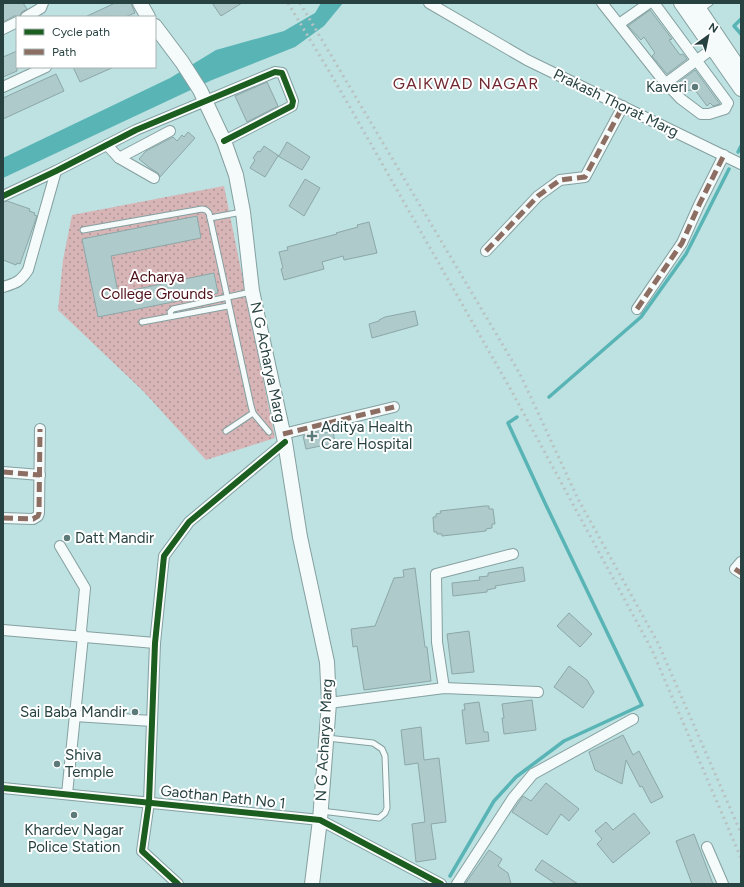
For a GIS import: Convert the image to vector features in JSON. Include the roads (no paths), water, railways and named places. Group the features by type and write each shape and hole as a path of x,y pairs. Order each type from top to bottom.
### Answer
{"main road":[{"path":"140,3 147,16"},
{"path":"681,3 699,8 741,71"},
{"path":"699,8 712,49 741,89"},
{"name":"N G Acharya Marg","path":"156,27 182,62 203,96 224,141 236,175 243,212 252,291 284,438 300,537 327,662 328,703 321,816 312,884"}],"street":[{"path":"28,16 41,8 42,3"},
{"name":"Prakash Thorat Marg","path":"429,3 526,60 741,164"},
{"path":"602,3 666,83 681,99 701,114 709,114 725,109 728,103 654,3"},
{"path":"618,24 649,3"},
{"path":"3,29 16,22"},
{"path":"666,83 712,49"},
{"path":"3,87 44,68"},
{"path":"3,196 56,171 203,96 275,72 282,73 294,101 292,106 224,141"},
{"path":"486,251 538,196 560,180 585,177 623,106"},
{"path":"119,158 170,131"},
{"path":"107,145 119,158 154,178"},
{"path":"637,309 682,243 724,155"},
{"path":"3,287 22,279 28,270 56,171"},
{"path":"178,884 142,851 149,802 155,643 164,556 189,522 284,438 394,407"},
{"path":"3,518 33,519 38,516 40,429"},
{"path":"3,472 40,475"},
{"path":"60,546 86,588 67,794"},
{"path":"444,688 437,642 436,574 513,554"},
{"path":"741,562 735,569 741,573"},
{"path":"3,630 82,634 155,643"},
{"path":"328,703 444,688 538,692"},
{"path":"75,716 152,721"},
{"path":"457,884 513,798 533,774 633,719"},
{"name":"Gaothan Path No 1","path":"3,788 321,816"},
{"path":"321,816 413,874 441,884"},
{"path":"707,847 723,884"}],"lane":[{"path":"83,230 202,209 209,213 226,297 251,406 253,413 269,432"},
{"path":"210,218 243,212"},
{"path":"171,316 170,312 172,309 252,291"},
{"path":"142,322 228,306"},
{"path":"226,431 253,413"},
{"path":"321,816 379,818 388,808 385,756 382,749 372,743 326,738"}],"water":[{"path":"321,3 343,3 324,26 295,47 212,80 3,178 3,158 170,78 216,50 284,31 315,13"}],"waterway":[{"path":"741,19 734,26 741,34"},
{"path":"738,152 741,146"},
{"path":"549,397 641,317 686,254 729,169"},
{"path":"450,876 494,801 516,777 564,741 642,705 508,423 517,417"}],"railway":[{"path":"288,3 335,81 511,390 652,650 741,858"},
{"path":"300,3 520,374 578,499 658,643 741,833"}],"place":[{"name":"Kaveri","path":"695,87"},
{"name":"Aditya Health Care Hospital","path":"312,436"},
{"name":"Datt Mandir","path":"67,538"},
{"name":"Sai Baba Mandir","path":"135,712"},
{"name":"Shiva Temple","path":"57,764"},
{"name":"Khardev Nagar Police Station","path":"74,815"}],"district":[{"name":"GAIKWAD NAGAR","path":"466,83"}],"park label":[{"name":"Acharya College Grounds","path":"157,286"}]}
